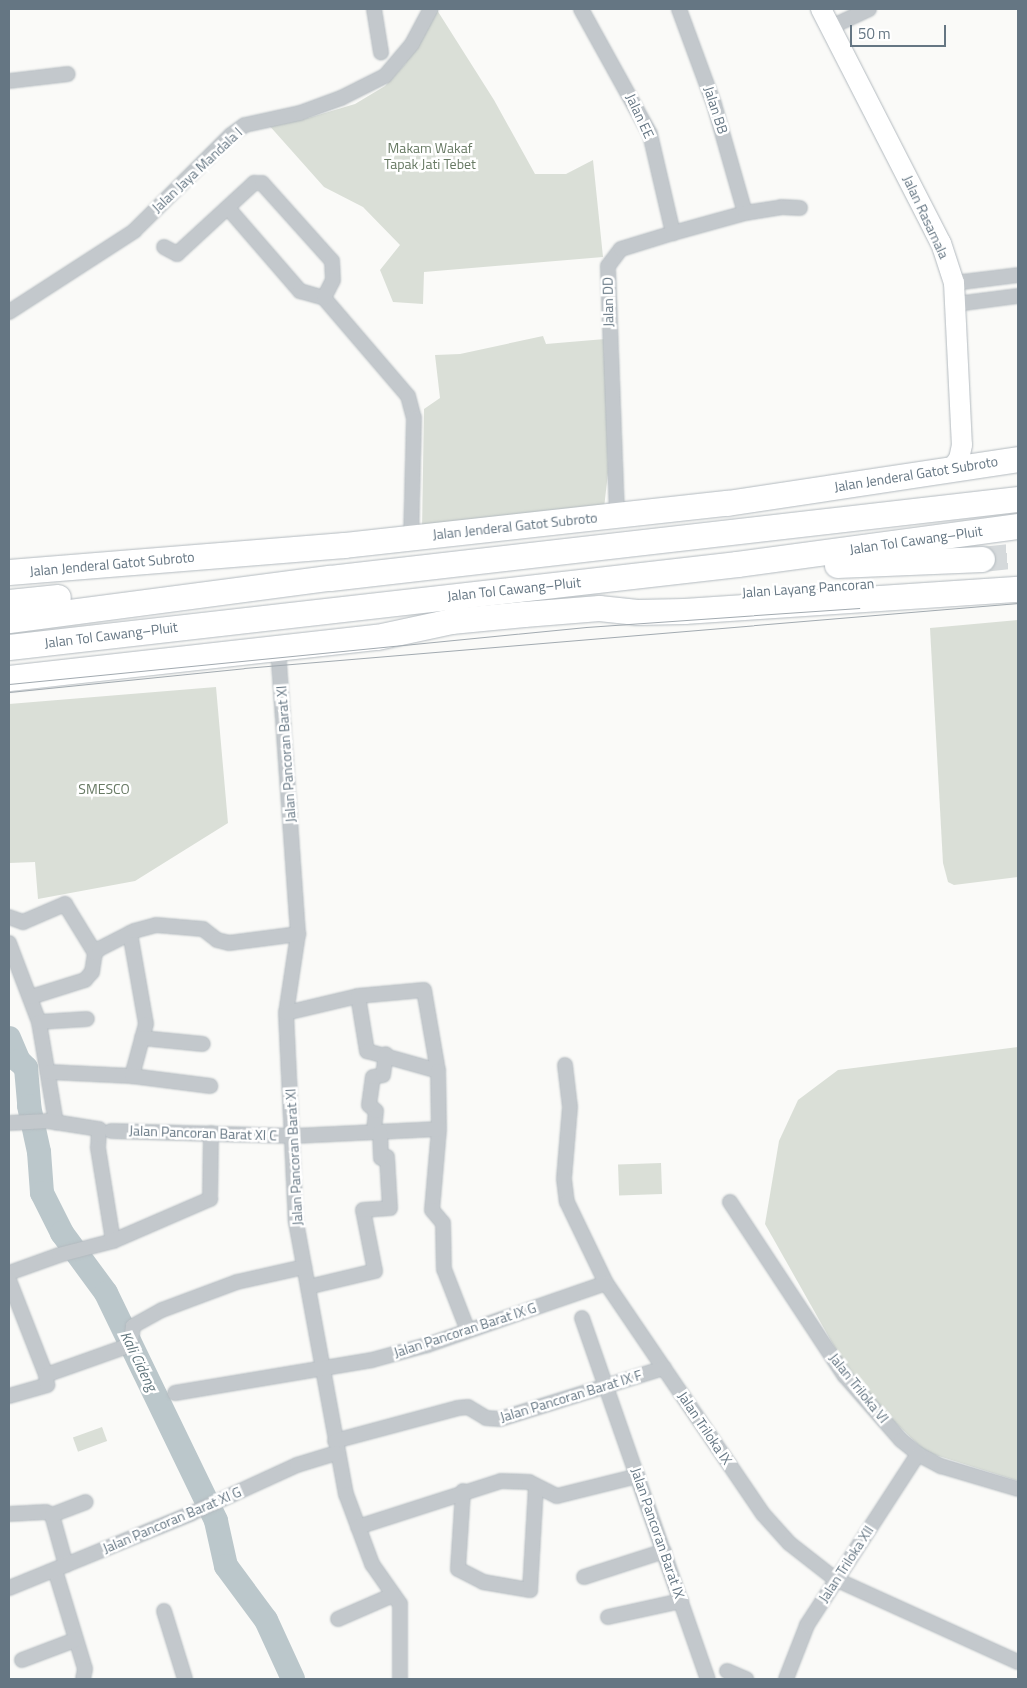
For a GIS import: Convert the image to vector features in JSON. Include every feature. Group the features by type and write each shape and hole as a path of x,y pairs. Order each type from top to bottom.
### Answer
{"highway":[{"name":"Jalan Jenderal Gatot Subroto","path":"9,572 411,537 617,515 746,500 961,460 1018,459"},
{"path":"937,508 1018,490"},
{"name":"Jalan Tol Cawang–Pluit","path":"9,620 330,578 1018,499"},
{"name":"Jalan Tol Cawang–Pluit","path":"9,647 737,564 1018,526"},
{"path":"737,564 820,565 982,559"},
{"name":"Jalan Layang Pancoran","path":"599,608 630,602 1018,574"},
{"path":"9,602 206,584 330,578"},
{"path":"9,678 377,637 451,621 599,608 637,612 684,611 1018,590"}],"street":[{"path":"374,9 381,52"},
{"name":"Jalan Jaya Mandala I","path":"9,312 134,231 231,135 245,125 300,112 341,98 385,76 412,44 431,9"},
{"name":"Jalan EE","path":"581,9 650,134 673,233"},
{"name":"Jalan BB","path":"679,9 714,104 745,213"},
{"name":"Jalan Rasamala","path":"821,9 941,243 954,283 961,460"},
{"path":"831,28 869,9"},
{"path":"9,81 68,74"},
{"path":"164,247 177,254 254,183 262,183 332,261 333,280 324,298"},
{"name":"Jalan DD","path":"617,515 608,266 621,249 673,233 745,213 781,207 800,208"},
{"path":"228,208 300,291 324,298 408,396 412,407 411,537"},
{"path":"954,283 1018,275"},
{"path":"956,304 1018,296"},
{"name":"Jalan Pancoran Barat XI","path":"278,648 298,934 286,1013 294,1136 295,1211 304,1267 318,1329 322,1370 346,1494 372,1564 393,1595 401,1611 400,1679"},
{"path":"9,917 23,922 65,904 95,953 92,972 85,980 31,997"},
{"path":"95,953 130,933 156,925 176,925 203,929 218,940 229,942 298,934"},
{"path":"130,933 145,1007 142,1038 132,1076"},
{"path":"9,943 39,1022 49,1072 52,1122"},
{"path":"286,1013 358,996 424,990 438,1071 439,1129 432,1210 443,1224 444,1269 468,1331"},
{"path":"358,996 366,1049 438,1071"},
{"path":"39,1022 87,1019"},
{"path":"142,1038 203,1044"},
{"path":"308,1287 375,1270 363,1210 390,1208 387,1157 381,1158 376,1111 369,1105 373,1077 383,1075 386,1054"},
{"name":"Jalan Triloka IX","path":"565,1065 570,1107 566,1196 606,1283 763,1514 789,1543 835,1579 1018,1662"},
{"path":"49,1072 132,1076 210,1086"},
{"name":"Jalan Pancoran Barat XI C","path":"16,1122 52,1122 105,1130 294,1136 439,1129"},
{"path":"105,1130 98,1148 113,1241"},
{"path":"9,1273 59,1255 113,1241 210,1199 211,1133"},
{"name":"Jalan Triloka VI","path":"730,1202 844,1375 918,1454 941,1466 1018,1489"},
{"path":"46,1376 126,1344 133,1326 162,1310 237,1282 304,1267"},
{"path":"9,1280 46,1376 47,1385 9,1396"},
{"name":"Jalan Pancoran Barat IX G","path":"175,1393 322,1370 418,1348 606,1283"},
{"name":"Jalan Pancoran Barat IX","path":"582,1318 608,1387 708,1679"},
{"name":"Jalan Pancoran Barat IX F","path":"336,1447 458,1408 468,1407 486,1418 500,1419 608,1387 664,1368"},
{"name":"Jalan Pancoran Barat XI G","path":"9,1588 190,1514 336,1447"},
{"name":"Jalan Triloka XII","path":"786,1679 807,1625 835,1579 918,1454"},
{"path":"358,1527 463,1492 517,1479 551,1494 569,1495 638,1476"},
{"path":"463,1492 458,1569 483,1582 530,1590 536,1486"},
{"path":"9,1514 46,1512 52,1515 86,1502"},
{"path":"52,1515 74,1640 85,1669 83,1679"},
{"path":"584,1577 664,1551"},
{"path":"338,1619 393,1595"},
{"path":"608,1617 682,1601"},
{"path":"164,1611 185,1679"},
{"path":"22,1660 74,1640"},
{"path":"727,1671 746,1679"}],"green space":[{"name":"Makam Wakaf Tapak Jati Tebet","path":"437,10 494,100 535,174 566,174 593,160 603,257 424,272 423,304 393,302 380,270 400,245 363,207 324,187 267,123 308,118 355,104 385,86 405,64"},
{"path":"543,336 546,344 605,339 608,473 604,508 422,531 424,409 440,398 435,355 460,354"},
{"path":"1018,620 1018,877 954,885 948,882 943,863 930,628"},
{"name":"SMESCO","path":"216,687 228,823 135,881 38,899 35,862 9,863 9,704"},
{"path":"1018,1047 1018,1481 926,1452 856,1385 765,1224 779,1141 798,1100 838,1070"},
{"path":"661,1163 662,1194 619,1195 618,1165"},
{"path":"102,1427 107,1441 78,1452 73,1438"}],"waterway":[{"name":"Kali Cideng","path":"9,1038 19,1061 26,1068 29,1106 39,1152 42,1193 62,1233 106,1293 216,1521 226,1566 266,1620 293,1679"}],"tunnel":[{"path":"982,559 1018,555"}],"tram line":[{"path":"9,692 244,668 1018,603"},
{"path":"9,684 586,627 859,608"}]}
